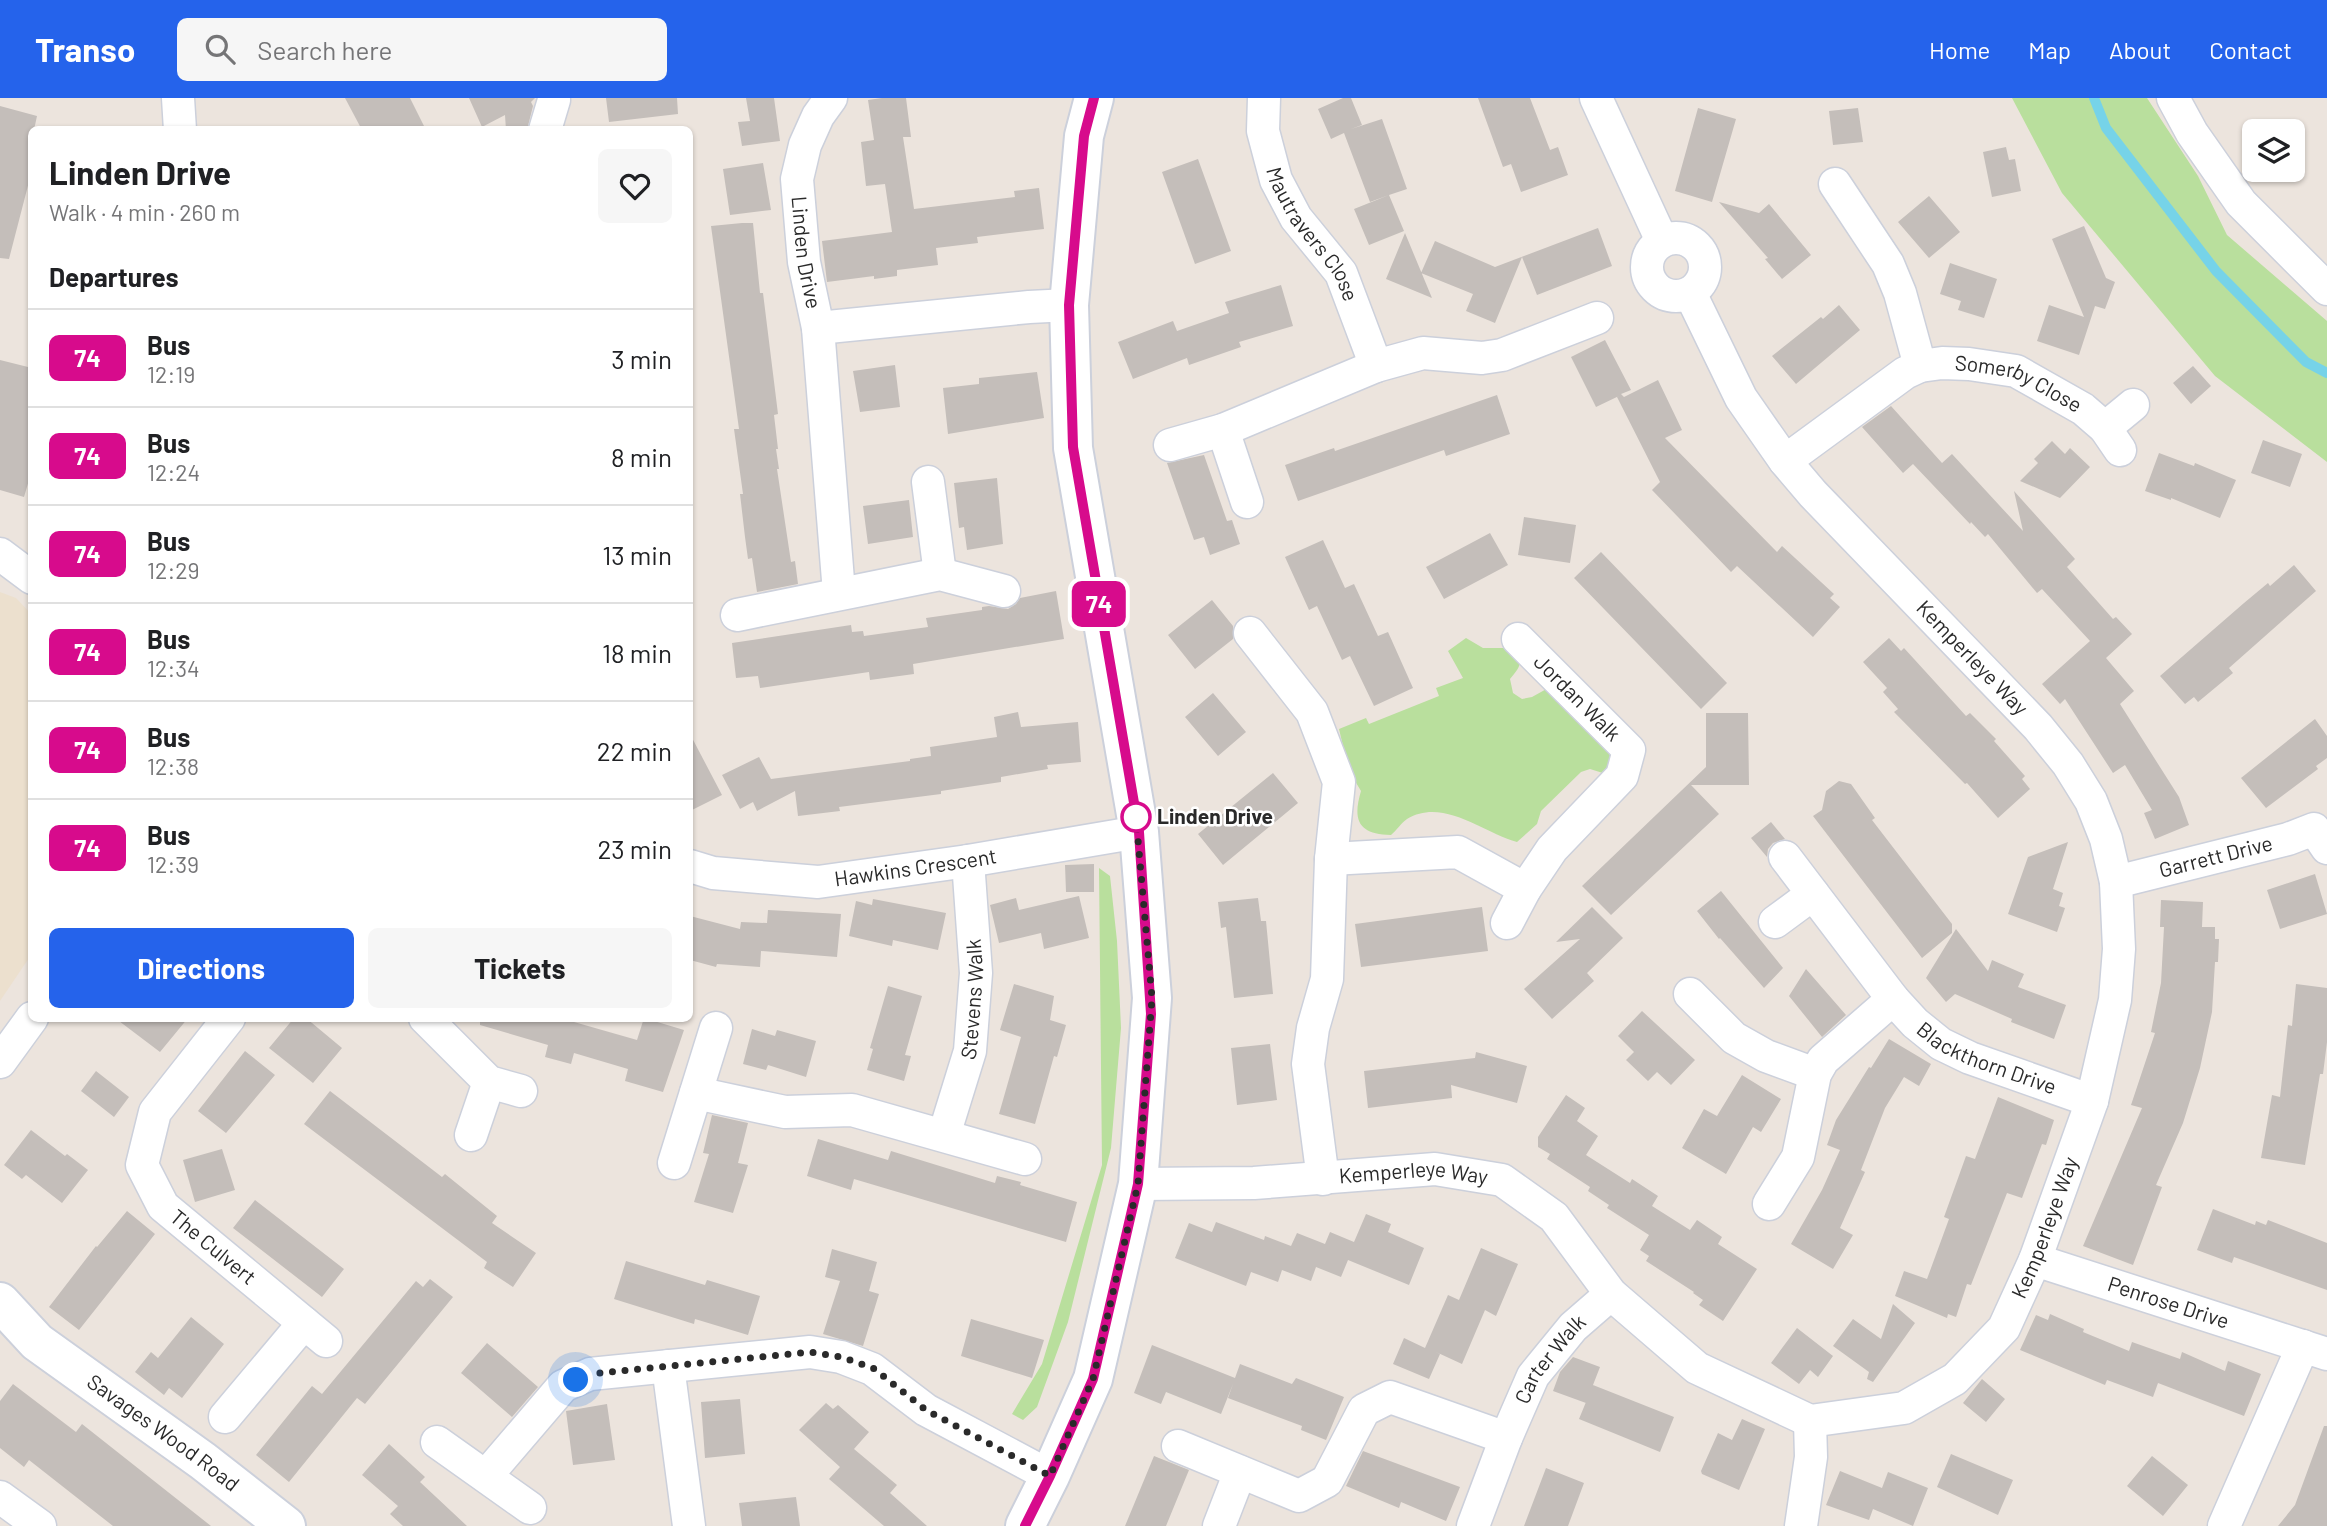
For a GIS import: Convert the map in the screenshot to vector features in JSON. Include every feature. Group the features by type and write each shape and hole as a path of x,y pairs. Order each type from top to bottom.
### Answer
{"street":[{"name":"Linden Drive","path":"831,98 818,117 805,145 797,178 804,262 818,328 839,593"},
{"path":"1025,1526 1093,1379 1138,1184 1152,998 1139,832 1073,447 1069,305 1084,136 1094,98"},
{"name":"Mautravers Close","path":"1264,98 1263,131 1276,180 1296,218 1341,273 1376,366"},
{"path":"1597,98 1662,241"},
{"path":"2173,98 2192,133 2241,203 2327,289"},
{"path":"546,126 554,100"},
{"name":"Somerby Close","path":"1835,184 1888,264 1900,293 1920,366"},
{"path":"1685,239 1695,244 1702,254 1704,276 1699,286 1690,293 1679,297 1667,295 1657,290 1650,281 1648,258 1653,248 1662,241 1685,239"},
{"name":"Kemperleye Way","path":"1138,1184 1254,1183 1435,1169 1502,1181 1554,1217 1611,1294 1697,1368 1810,1421 1904,1408 1955,1379 2004,1328 2035,1260 2092,1101 2115,1000 2119,949 2116,882 2106,839 2091,801 2068,764 2038,727 1813,494 1785,461 1741,398 1690,293"},
{"name":"Linden Drive","path":"818,328 1069,305"},
{"path":"1170,445 1223,430 1376,366 1423,353 1482,358 1507,368 1597,318"},
{"name":"Somerby Close","path":"1785,461 1905,373 1920,366 1942,363 1969,364 2016,371 2082,409 2113,439 2133,405"},
{"path":"1223,430 1247,502"},
{"path":"928,482 940,574"},
{"path":"0,554 28,575"},
{"path":"737,615 940,574 1004,592"},
{"path":"1250,633 1312,712 1339,782 1331,859 1327,979 1313,1028 1308,1064 1323,1179"},
{"name":"Jordan Walk","path":"1507,923 1525,889 1552,849 1622,776 1629,750 1518,639"},
{"name":"Hawkins Crescent","path":"693,867 713,873 818,882 968,861 1139,832"},
{"name":"Garrett Drive","path":"2116,882 2323,832"},
{"path":"1331,859 1458,852 1525,889"},
{"name":"Blackthorn Drive","path":"1785,857 1893,999 1915,1023 1941,1044 1970,1058 2092,1101"},
{"name":"Stevens Walk","path":"944,1135 970,1051 976,973 968,861"},
{"path":"1775,922 1813,894"},
{"path":"1690,994 1734,1038 1766,1056 1815,1074"},
{"path":"1769,1204 1798,1157 1815,1074 1823,1060 1893,999"},
{"path":"1,1063 29,1022"},
{"name":"The Culvert","path":"225,1417 315,1332 163,1206 142,1165 155,1112 226,1022"},
{"path":"429,1022 489,1082 521,1091"},
{"path":"674,1163 716,1028"},
{"path":"471,1135 489,1082"},
{"path":"696,1093 785,1112 852,1110 1025,1159"},
{"name":"Penrose Drive","path":"2035,1260 2315,1350 2224,1526"},
{"name":"Carter Walk","path":"1473,1526 1506,1438 1533,1377 1573,1326 1611,1294"},
{"name":"Savages Wood Road","path":"0,1302 37,1342 203,1461 286,1526"},
{"name":"Savages Wood Road","path":"0,1334 37,1342"},
{"path":"486,1476 563,1386 590,1374 810,1352 841,1357 873,1368 926,1410 1050,1476"},
{"path":"668,1366 688,1526"},
{"path":"1178,1446 1299,1496 1327,1481 1364,1410 1390,1397 1506,1438"},
{"path":"1801,1526 1811,1457 1810,1421"},
{"path":"438,1442 530,1508"},
{"path":"1219,1526 1240,1472"},
{"path":"0,1497 40,1526"}],"shaded area":[{"path":"0,592 16,598 28,611 28,959 0,1001"}],"green space":[{"path":"2012,98 2147,98 2198,176 2227,235 2327,321 2327,462 2215,376 2062,193"},
{"path":"1466,638 1483,648 1515,648 1520,661 1510,679 1513,693 1522,699 1532,697 1550,687 1565,703 1568,713 1608,752 1613,761 1606,774 1590,769 1581,772 1541,811 1537,824 1517,842 1463,819 1435,812 1421,813 1407,819 1391,835 1365,829 1358,818 1357,810 1361,791 1349,771 1339,729 1366,718 1369,724 1439,696 1436,688 1463,678 1448,651"},
{"path":"1099,868 1110,876 1117,941 1121,1028 1111,1148 1068,1322 1037,1407 1023,1420 1012,1414 1042,1364 1102,1165"}],"building":[{"path":"345,98 410,98 424,126 360,126"},
{"path":"469,98 535,98 531,102 533,106 528,126 506,126 505,115 482,126"},
{"path":"606,98 677,98 678,114 609,122"},
{"path":"746,98 774,98 780,141 742,146 738,122 750,121"},
{"path":"906,98 911,137 903,137 914,209 1015,197 1014,191 1039,188 1044,229 977,237 978,243 936,248 938,265 897,270 897,276 827,282 822,241 892,232 885,184 866,186 861,142 874,140 868,100"},
{"path":"1343,98 1351,98 1362,125 1351,129 1382,119 1407,189 1370,202 1344,133 1331,139 1318,109"},
{"path":"1478,98 1530,98 1550,150 1558,147 1568,175 1521,192 1511,164 1503,167"},
{"path":"0,106 37,116 35,126 28,126 28,185 9,259 0,258"},
{"path":"1698,108 1736,119 1712,202 1675,191"},
{"path":"1858,108 1863,142 1833,145 1829,111"},
{"path":"2006,147 2009,160 2015,159 2021,191 1992,197 1983,152"},
{"path":"1198,159 1231,251 1195,264 1162,172"},
{"path":"763,163 771,210 730,215 723,169"},
{"path":"1389,195 1404,231 1369,245 1354,209"},
{"path":"1929,196 1960,232 1929,258 1898,222"},
{"path":"1719,202 1759,213 1769,204 1811,255 1782,279 1765,259 1768,258"},
{"path":"753,223 760,293 763,293 778,414 774,415 778,449 777,469 791,562 795,561 798,584 757,592 752,558 748,559 745,537 740,494 743,494 734,429 739,429 711,226"},
{"path":"2084,226 2106,278 2115,282 2105,309 2095,306 2079,355 2037,341 2049,305 2084,317 2052,239"},
{"path":"1598,228 1612,266 1537,295 1522,257 1495,323 1466,311 1473,294 1421,273 1435,241 1495,267"},
{"path":"1405,233 1432,298 1386,279"},
{"path":"1950,263 1997,279 1984,318 1958,310 1961,301 1940,294"},
{"path":"1281,285 1293,326 1239,342 1241,347 1189,365 1187,358 1133,379 1118,342 1173,321 1177,331 1229,313 1225,302"},
{"path":"1839,305 1860,330 1796,384 1772,356"},
{"path":"1605,340 1631,390 1621,394 1624,397 1658,380 1682,430 1665,438 1777,552 1782,546 1834,594 1830,598 1840,607 1813,637 1737,566 1731,572 1652,490 1660,482 1617,397 1621,395 1596,407 1571,357"},
{"path":"0,360 28,367 28,484 24,497 0,490"},
{"path":"895,365 900,407 860,412 853,371"},
{"path":"2193,366 2211,386 2191,404 2173,383"},
{"path":"1037,372 1044,418 948,434 943,388 979,384 979,378"},
{"path":"1497,395 1510,434 1446,456 1444,450 1298,501 1285,465 1334,448 1335,451"},
{"path":"1891,406 1942,463 1952,454 2023,531 2014,491 2075,559 2067,567 2113,619 2116,617 2132,634 2106,658 2134,691 2120,704 2179,797 2189,825 2155,839 2144,813 2152,810 2125,765 2113,773 2065,699 2060,704 2042,684 2090,641 2042,589 2037,593 1988,534 1985,537 1971,522 1970,524 1913,464 1903,473 1862,427"},
{"path":"2263,440 2302,454 2290,487 2251,473"},
{"path":"2052,441 2065,454 2070,448 2090,467 2060,498 2020,481 2038,463 2034,459"},
{"path":"2159,453 2194,466 2195,463 2236,480 2220,518 2171,498 2145,491"},
{"path":"1204,455 1227,521 1232,520 1240,544 1210,555 1204,537 1194,540 1167,463"},
{"path":"997,478 1003,544 967,550 964,527 959,528 954,483"},
{"path":"909,500 913,537 868,544 863,506"},
{"path":"1524,517 1576,525 1570,563 1518,555"},
{"path":"1490,533 1508,565 1444,599 1426,567"},
{"path":"1323,540 1345,588 1354,584 1378,636 1388,632 1413,688 1374,706 1350,656 1342,660 1317,606 1309,610 1285,557"},
{"path":"1601,552 1727,683 1701,709 1574,578"},
{"path":"2294,565 2316,591 2229,668 2233,673 2198,702 2194,697 2185,704 2160,676 2268,583 2270,586"},
{"path":"1056,591 1064,639 913,664 914,674 870,680 869,672 760,688 758,676 736,678 732,643 851,625 852,632 863,631 864,636 928,627 926,618 982,610 982,607 989,606 1008,609 1020,598"},
{"path":"1212,600 1233,626 1233,639 1195,669 1168,635"},
{"path":"1889,638 1901,651 1904,648 1966,716 1970,713 1996,739 1994,741 2025,776 2022,779 2030,789 1998,818 1967,783 1965,784 1894,712 1898,709 1883,692 1887,688 1863,662"},
{"path":"1213,693 1246,732 1218,756 1185,717"},
{"path":"1018,712 1021,727 1078,722 1081,762 1047,765 1048,769 1001,777 1001,782 941,791 941,794 839,807 840,811 798,816 795,791 757,811 753,802 740,809 722,775 759,757 771,779 910,761 931,756 930,747 997,737 994,717"},
{"path":"1706,713 1748,713 1749,785 1691,785 1719,814 1611,915 1582,886 1706,767"},
{"path":"2315,719 2327,736 2327,758 2316,766 2318,769 2266,808 2241,778"},
{"path":"693,740 722,795 693,810"},
{"path":"1273,773 1298,803 1223,865 1198,834"},
{"path":"1839,781 1851,784 1875,818 1872,820 1952,924 1952,933 1922,958 1813,816 1822,810 1826,791"},
{"path":"1771,822 1785,839 1773,843 1768,849 1767,857 1751,838"},
{"path":"2068,842 2053,889 2063,893 2059,906 2065,908 2057,932 2008,914 2028,857"},
{"path":"1094,864 1094,892 1066,892 1065,865"},
{"path":"2315,874 2327,914 2280,929 2267,890"},
{"path":"1721,891 1783,968 1764,988 1697,911"},
{"path":"1079,896 1089,938 1044,949 1041,933 999,943 990,905 1016,898 1019,910"},
{"path":"1258,898 1261,921 1266,921 1273,994 1234,998 1226,927 1221,928 1218,902"},
{"path":"873,899 946,913 938,950 893,940 892,946 849,936 856,901 872,905"},
{"path":"2161,900 2203,902 2202,927 2215,927 2215,939 2219,939 2218,962 2215,962 2212,1012 2200,1068 2183,1123 2156,1185 2162,1187 2133,1265 2083,1246 2142,1108 2131,1105 2155,1033 2151,1032 2161,983 2164,927 2160,927"},
{"path":"1482,907 1488,951 1361,967 1355,924"},
{"path":"1592,907 1623,938 1587,973 1594,981 1552,1019 1524,989 1580,939 1556,942"},
{"path":"768,910 841,914 837,957 761,951 760,967 717,964 716,967 693,961 693,917 740,929 741,922 767,923"},
{"path":"1956,929 1988,971 1992,960 2024,974 2018,987 2066,1005 2054,1039 2011,1022 2012,1019 1955,994 1946,1002 1926,978"},
{"path":"1806,969 1846,1015 1822,1037 1789,996"},
{"path":"1014,984 1054,996 1050,1020 1066,1025 1057,1057 1054,1056 1035,1124 999,1114 1021,1037 1000,1030"},
{"path":"2296,984 2327,988 2327,1042 2305,1165 2261,1158 2272,1095 2280,1097 2288,1025 2292,1026"},
{"path":"888,986 922,996 905,1055 911,1056 904,1081 867,1070 873,1049 870,1048"},
{"path":"1642,1011 1695,1060 1671,1085 1657,1072 1648,1081 1626,1060 1634,1052 1618,1036"},
{"path":"120,1022 185,1022 160,1052"},
{"path":"291,1022 311,1022 342,1048 313,1083 269,1048"},
{"path":"480,1022 574,1022 637,1040 643,1022 657,1022 684,1030 663,1092 625,1081 628,1069 574,1053 571,1064 545,1057 548,1045 480,1025"},
{"path":"752,1029 775,1036 777,1030 816,1041 806,1077 768,1065 766,1070 743,1064"},
{"path":"1889,1039 1931,1064 1919,1086 1904,1077 1885,1108 1861,1170 1865,1172 1840,1228 1853,1235 1833,1269 1791,1244 1822,1190 1840,1150 1827,1145 1836,1120"},
{"path":"1270,1044 1277,1100 1237,1105 1231,1048"},
{"path":"245,1051 275,1075 226,1133 198,1111"},
{"path":"1476,1052 1527,1066 1517,1103 1451,1085 1452,1098 1368,1108 1364,1071 1475,1058"},
{"path":"96,1071 129,1097 114,1117 81,1091"},
{"path":"1742,1075 1781,1099 1761,1132 1753,1127 1726,1174 1682,1148 1704,1109 1717,1116"},
{"path":"330,1091 442,1177 445,1174 497,1216 492,1223 536,1253 513,1287 484,1268 487,1262 304,1124"},
{"path":"1566,1095 1585,1108 1577,1121 1598,1136 1586,1155 1630,1183 1632,1179 1658,1196 1652,1206 1690,1230 1697,1220 1722,1237 1718,1244 1757,1269 1723,1321 1699,1305 1703,1300 1694,1292 1646,1261 1649,1256 1640,1250 1649,1235 1607,1208 1609,1205 1588,1191 1590,1187 1547,1159 1550,1154 1538,1147 1538,1137"},
{"path":"1998,1097 2054,1120 2022,1198 2007,1193 1971,1285 1967,1284 1956,1317 1948,1314 1947,1318 1895,1296 1904,1271 1927,1279 1949,1219 1944,1217 1966,1156 1975,1159"},
{"path":"712,1115 748,1123 738,1163 748,1165 733,1213 694,1202 709,1154 703,1153"},
{"path":"31,1130 88,1170 62,1203 26,1175 22,1179 4,1165"},
{"path":"818,1139 888,1160 891,1151 995,1183 997,1176 1077,1202 1066,1242 854,1179 851,1190 807,1176"},
{"path":"222,1149 235,1190 195,1202 183,1160"},
{"path":"255,1200 344,1269 322,1297 233,1228"},
{"path":"2213,1209 2255,1225 2256,1221 2266,1225 2268,1220 2327,1243 2327,1290 2234,1257 2232,1263 2197,1250"},
{"path":"127,1211 155,1234 79,1330 49,1307"},
{"path":"1366,1214 1391,1224 1388,1232 1424,1248 1409,1285 1348,1260 1341,1277 1316,1267 1311,1281 1282,1270 1278,1282 1251,1272 1246,1286 1175,1258 1189,1223 1212,1232 1216,1222 1264,1240 1265,1236 1291,1246 1297,1233 1325,1244 1330,1232 1354,1242"},
{"path":"1481,1248 1518,1264 1496,1316 1485,1310 1462,1364 1436,1352 1440,1354 1429,1379 1393,1364 1404,1338 1425,1348 1448,1295 1459,1300"},
{"path":"832,1249 877,1262 869,1291 879,1294 863,1346 823,1334 840,1281 825,1277"},
{"path":"626,1261 705,1285 707,1280 760,1296 748,1335 695,1319 694,1324 614,1299"},
{"path":"430,1279 453,1297 365,1404 357,1398 289,1482 256,1455 312,1386 322,1394 416,1281 423,1287"},
{"path":"1893,1304 1915,1323 1873,1382 1867,1379 1869,1372 1833,1346 1853,1319 1881,1339"},
{"path":"2050,1314 2084,1329 2083,1332 2129,1351 2132,1342 2180,1359 2182,1352 2225,1371 2228,1361 2261,1374 2244,1416 2158,1383 2153,1397 2107,1380 2105,1385 2020,1350 2036,1315 2048,1320"},
{"path":"191,1317 224,1344 182,1398 169,1388 164,1395 135,1372 151,1352 158,1358"},
{"path":"971,1319 1044,1340 1032,1378 961,1356"},
{"path":"1797,1328 1833,1356 1818,1377 1810,1370 1799,1384 1771,1363"},
{"path":"487,1343 538,1387 512,1417 461,1373"},
{"path":"1152,1345 1235,1378 1240,1364 1292,1384 1296,1378 1344,1397 1326,1440 1301,1430 1302,1426 1228,1398 1233,1384 1221,1414 1166,1392 1161,1404 1134,1393"},
{"path":"1573,1357 1600,1367 1586,1403 1553,1391 1560,1372"},
{"path":"1982,1379 2005,1399 1986,1422 1963,1403"},
{"path":"13,1384 76,1432 82,1424 211,1526 113,1526 29,1460 24,1467 0,1448 0,1401"},
{"path":"1593,1385 1674,1417 1660,1452 1579,1419"},
{"path":"740,1399 745,1454 705,1458 701,1402"},
{"path":"826,1403 833,1409 838,1405 869,1432 854,1449 897,1485 890,1493 927,1526 884,1526 829,1479 840,1467 799,1430"},
{"path":"607,1404 615,1460 573,1465 566,1411"},
{"path":"1742,1419 1765,1429 1739,1490 1702,1474 1701,1471 1718,1433 1732,1440"},
{"path":"2324,1426 2327,1426 2327,1526 2278,1526 2295,1505"},
{"path":"389,1444 425,1477 420,1482 467,1526 403,1526 390,1514 398,1506 362,1475"},
{"path":"1363,1451 1460,1487 1446,1521 1401,1502 1399,1508 1346,1486"},
{"path":"1951,1454 2013,1480 1998,1515 1937,1487"},
{"path":"1154,1456 1189,1470 1166,1526 1125,1526"},
{"path":"2152,1456 2188,1485 2163,1516 2127,1486"},
{"path":"1546,1468 1584,1483 1568,1526 1524,1526"},
{"path":"1840,1471 1882,1488 1888,1472 1928,1488 1913,1526 1873,1509 1869,1520 1826,1505"},
{"path":"796,1497 800,1526 742,1526 739,1503"}],"waterway":[{"path":"2094,98 2106,128 2216,271 2306,362 2327,373"}],"bus line":[{"name":"74","path":"1025,1526 1093,1379 1138,1184 1152,998 1139,832 1073,447 1069,305 1084,136 1094,98"}],"place":[{"name":"Linden Drive","path":"1136,817"}],"route":[{"path":"576,1380 590,1374 810,1352 841,1357 873,1368 926,1410 1050,1476 1093,1379 1138,1184 1152,998 1136,817"}]}
